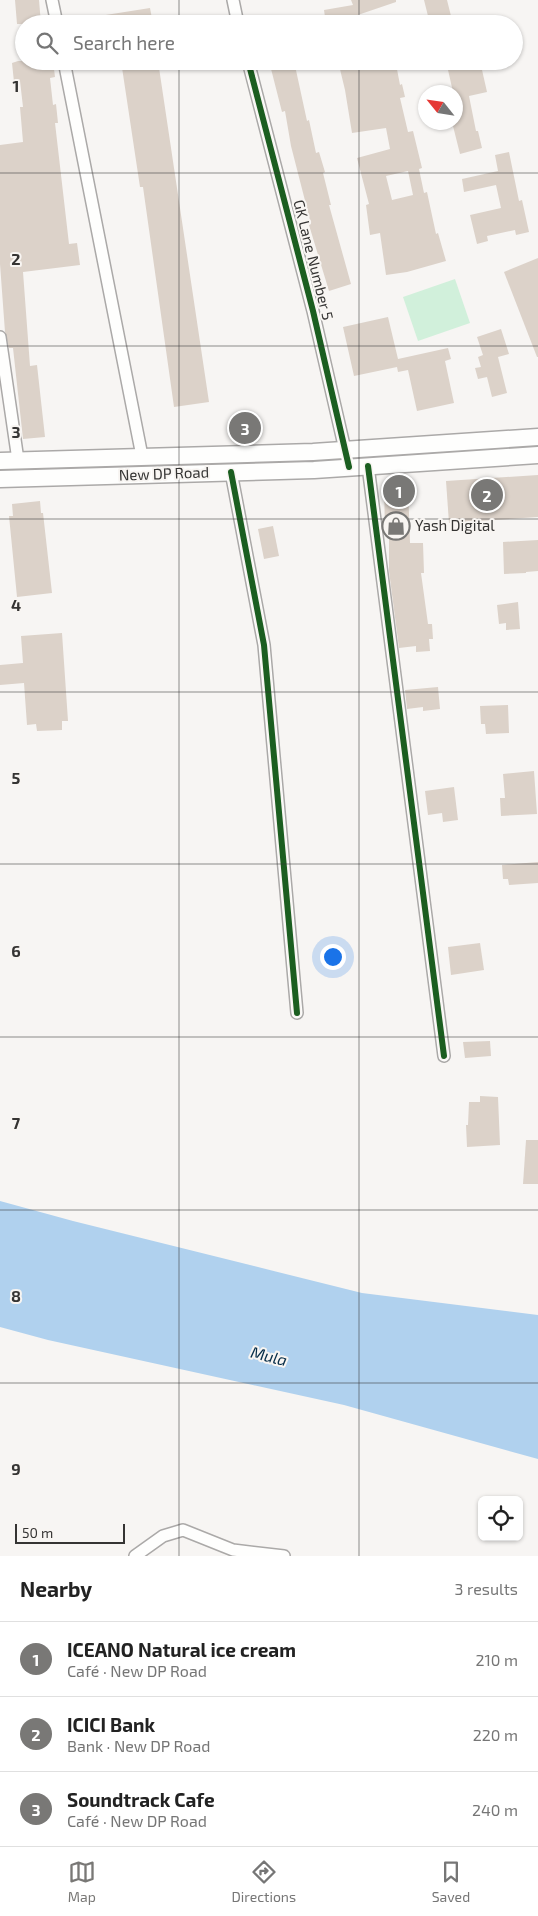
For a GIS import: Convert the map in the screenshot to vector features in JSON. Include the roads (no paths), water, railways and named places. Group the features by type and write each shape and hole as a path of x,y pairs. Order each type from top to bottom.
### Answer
{"main road":[{"name":"New DP Road","path":"0,461 313,452 538,437"},
{"name":"New DP Road","path":"0,479 314,470 538,455"}],"street":[{"path":"52,0 55,15"},
{"path":"233,0 236,15"},
{"path":"66,70 142,456"},
{"name":"GK Lane Number 5","path":"250,70 313,311 349,467"},
{"path":"0,337 2,365 18,460"},
{"path":"368,466 444,1056"},
{"path":"230,472 264,645 296,1013"},
{"path":"136,1556 163,1536 184,1530 233,1550 284,1556"}],"water":[{"name":"Mula","path":"0,1201 362,1293 538,1315 538,1459 344,1405 48,1340 0,1327"}],"place":[{"name":"Soundtrack Cafe","path":"245,428"},
{"name":"ICEANO Natural ice cream","path":"399,491"},
{"name":"ICICI Bank","path":"487,495"},
{"name":"Yash Digital","path":"396,526"}]}
